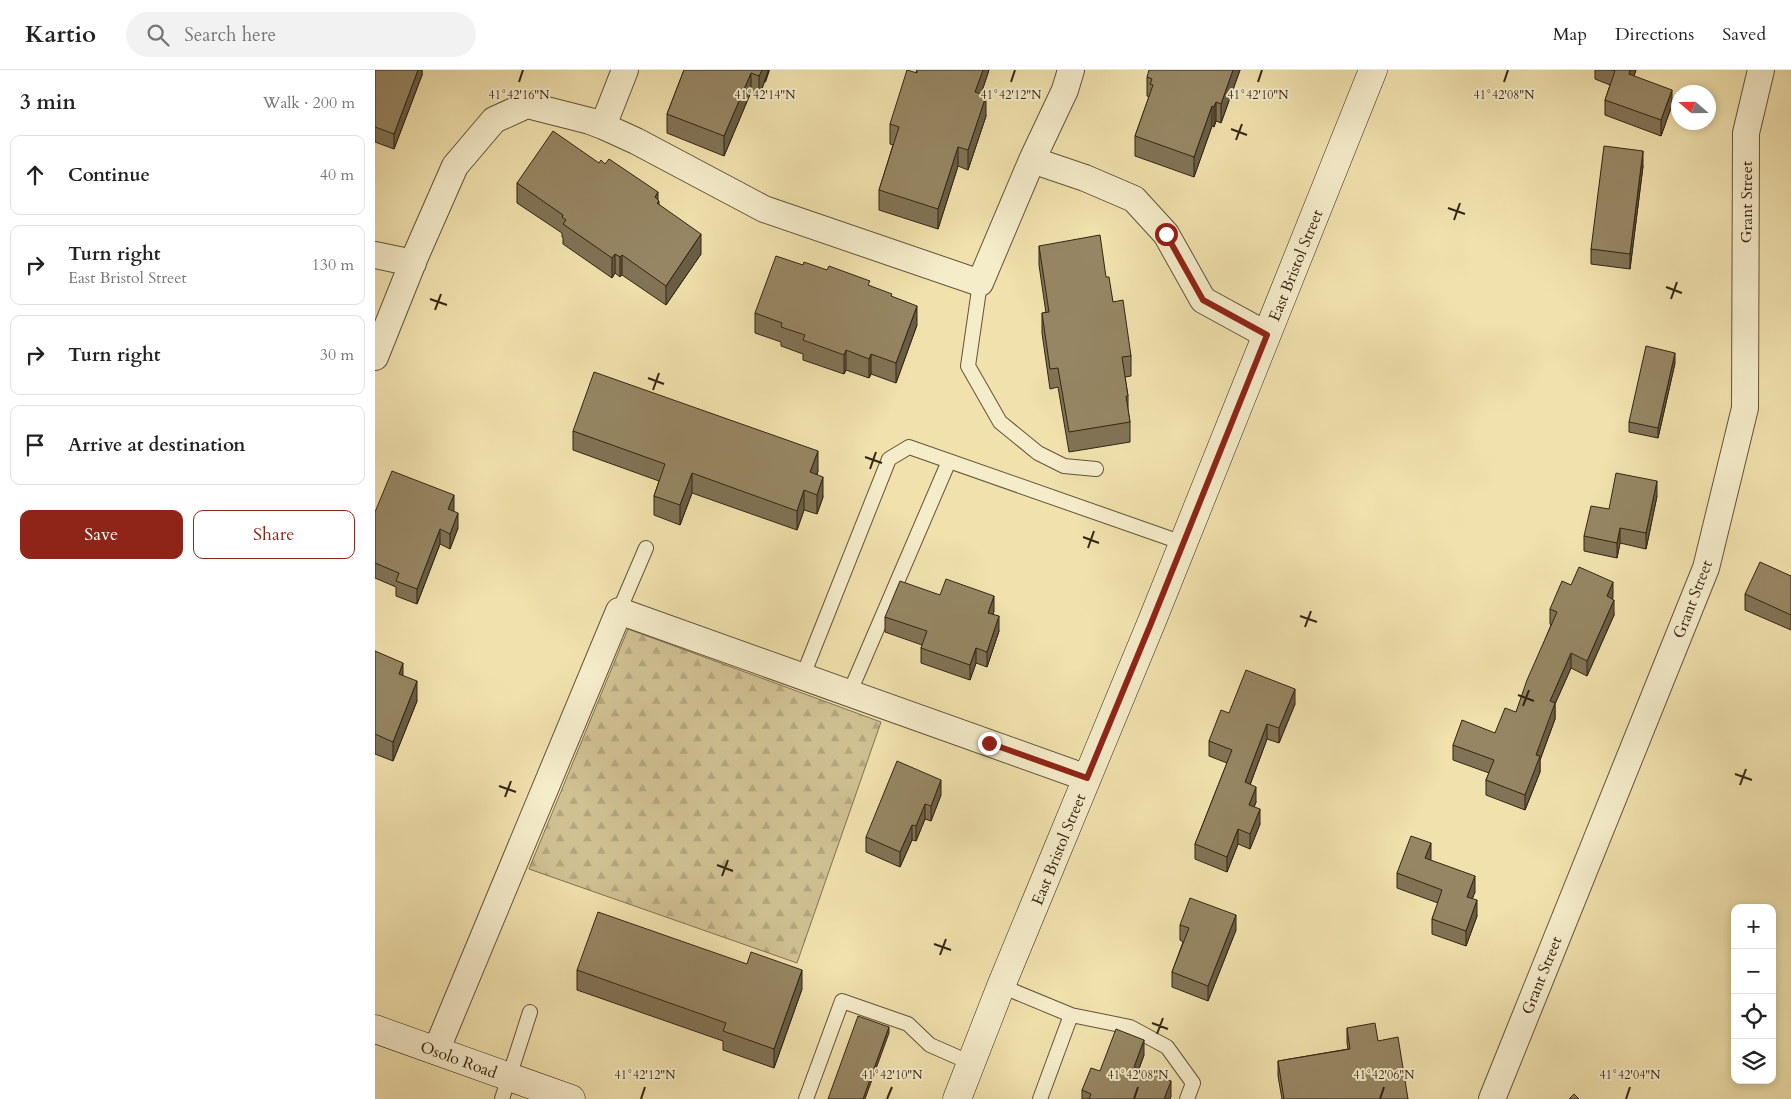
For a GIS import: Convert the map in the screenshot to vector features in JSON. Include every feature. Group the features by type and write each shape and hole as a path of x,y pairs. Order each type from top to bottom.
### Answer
{"main road":[{"name":"East Bristol Street","path":"957,1099 1001,986 1152,621 1373,70"},
{"name":"Osolo Road","path":"375,1029 436,1050 506,1088 571,1099"}],"street":[{"path":"603,126 625,70"},
{"path":"375,357 455,166 494,120 527,105 590,120 636,141 764,208 980,283 1032,160 1065,90 1071,70"},
{"name":"Grant Street","path":"1491,1099 1706,568 1745,408 1746,134 1761,70"},
{"path":"1032,160 1134,199 1166,234 1203,300 1267,335"},
{"path":"375,255 413,263"},
{"path":"436,1050 619,611 802,678 1087,778"}],"lane":[{"path":"980,283 968,366 1000,422 1038,453 1064,466 1096,469"},
{"path":"802,678 889,459 909,447 1183,543"},
{"path":"849,694 949,461"},
{"path":"619,611 646,548"},
{"path":"1001,986 1071,1015 1131,1027 1167,1047 1193,1083 1187,1099"},
{"path":"806,1099 842,1001 907,1024 930,1045 971,1063"},
{"path":"506,1088 530,1012"},
{"path":"1040,1099 1071,1015"}],"green space":[{"path":"628,629 881,722 797,963 529,869"}],"building":[{"path":"375,70 418,70 394,134 375,127"},
{"path":"684,70 762,70 759,76 751,73 724,136 667,114"},
{"path":"907,70 917,73 917,70 983,70 975,92 986,96 968,150 958,147 938,209 879,190 899,127 890,124"},
{"path":"1149,70 1233,70 1221,104 1216,102 1214,107 1212,106 1194,157 1135,136 1153,85 1150,84 1152,79 1147,77"},
{"path":"1612,70 1630,70 1629,74 1671,90 1661,120 1605,100 1615,71"},
{"path":"553,131 599,163 601,160 605,164 609,159 658,192 655,197 659,201 657,203 701,234 666,286 622,255 620,257 615,254 612,258 563,224 566,220 562,217 563,215 517,183"},
{"path":"1604,146 1643,151 1630,254 1591,249"},
{"path":"1100,235 1106,277 1109,277 1113,302 1123,300 1131,356 1122,357 1130,422 1069,432 1058,368 1050,369 1042,313 1049,312 1039,246"},
{"path":"776,256 803,265 804,262 827,270 829,266 870,281 868,285 917,306 896,363 871,354 869,359 846,350 844,355 803,340 805,335 781,327 782,323 755,313"},
{"path":"1646,346 1675,353 1658,428 1629,422"},
{"path":"594,372 818,451 810,472 823,477 817,495 804,490 797,511 692,473 680,505 654,496 665,464 573,431"},
{"path":"392,471 454,495 448,509 458,513 450,534 440,529 417,589 396,581 399,573 375,563 375,512"},
{"path":"1616,473 1657,481 1646,533 1620,528 1617,543 1584,536 1591,506 1609,509"},
{"path":"1760,562 1791,576 1791,615 1745,594"},
{"path":"1579,567 1613,582 1607,596 1614,600 1587,661 1571,653 1550,701 1555,703 1536,755 1540,756 1525,795 1486,780 1494,760 1453,745 1462,720 1495,733 1505,708 1516,712 1527,680 1557,612 1550,609 1562,581 1571,585"},
{"path":"946,579 994,596 988,613 999,616 987,652 976,648 970,665 921,648 927,631 885,617 900,581 940,595"},
{"path":"375,651 403,663 399,674 417,681 393,742 375,734"},
{"path":"1246,670 1295,689 1279,728 1267,724 1245,782 1256,787 1249,805 1260,809 1250,834 1238,829 1227,857 1195,844 1232,750 1209,741 1221,710 1229,713"},
{"path":"897,761 941,780 931,806 925,804 916,826 912,825 900,852 866,837"},
{"path":"1411,836 1431,843 1425,858 1475,876 1467,897 1477,900 1466,931 1432,919 1442,890 1397,873"},
{"path":"1190,898 1236,915 1208,986 1172,972 1189,928 1180,925"},
{"path":"598,912 747,964 751,952 802,970 774,1049 723,1031 726,1023 577,970"},
{"path":"858,1016 889,1027 863,1099 828,1099"},
{"path":"1375,1023 1378,1041 1398,1037 1408,1099 1284,1099 1278,1061 1350,1049 1347,1028"},
{"path":"1116,1029 1144,1040 1134,1067 1171,1081 1164,1099 1089,1099 1091,1094 1082,1090 1091,1068 1100,1071"},
{"path":"1574,1094 1579,1099 1569,1099"}],"route":[{"path":"989,743 1087,778 1267,335 1203,300 1166,234"}]}
